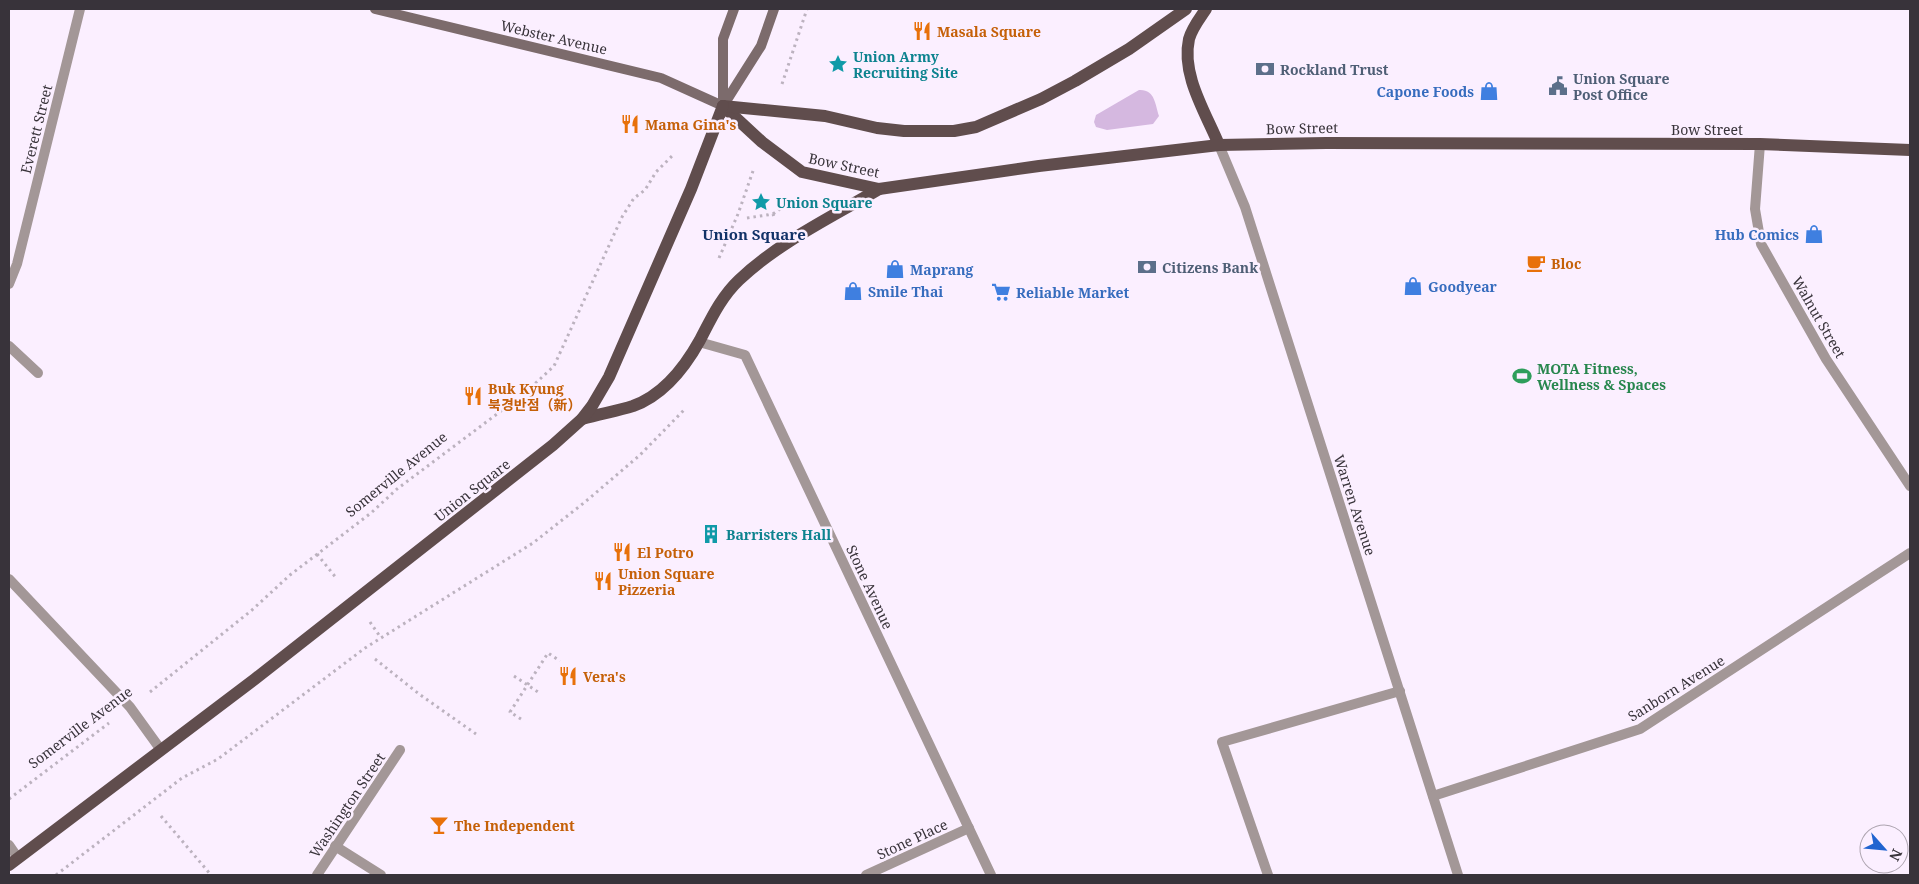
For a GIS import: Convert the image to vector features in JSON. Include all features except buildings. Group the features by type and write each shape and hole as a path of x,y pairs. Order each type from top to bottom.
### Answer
{"main road":[{"name":"Webster Avenue","path":"375,9 661,78 723,106"},
{"path":"723,106 723,39 734,9"},
{"path":"723,106 761,46 774,9"},
{"path":"723,106 825,116 877,128 904,131 954,131 976,127 994,121 1075,81 1129,49 1186,9"},
{"path":"1206,9 1198,19 1189,38 1188,59 1192,84 1219,145"},
{"name":"Bow Street","path":"723,106 762,142 802,172 879,189 1039,166 1219,145 1326,143 1760,144 1910,150"},
{"name":"Union Square","path":"162,750 255,680 553,445 582,419 605,384 617,361 691,190 723,106"},
{"path":"582,419 634,405 648,398 676,376 686,363 722,299 737,281 770,254 879,189"},
{"path":"14,862 162,750"}],"street":[{"name":"Everett Street","path":"9,284 18,264 80,9"},
{"name":"Walnut Street","path":"1760,144 1755,209 1761,244 1826,358 1910,486"},
{"name":"Warren Avenue","path":"1219,145 1245,207 1458,875"},
{"name":"Stone Avenue","path":"699,342 745,355 991,875"},
{"path":"9,346 38,373"},
{"name":"Sanborn Avenue","path":"1433,796 1640,729 1910,554"},
{"path":"9,579 130,707 162,750"},
{"path":"1268,875 1222,742 1400,692"},
{"name":"Washington Street","path":"317,875 400,750"},
{"name":"Stone Place","path":"866,875 968,828"},
{"path":"9,845 14,862"},
{"path":"335,846 381,875"}],"path":[{"path":"773,111 807,9"},
{"path":"718,262 738,214 762,142"},
{"name":"Somerville Avenue","path":"9,800 252,610 290,576 371,513 397,489 525,393 554,366 626,211 634,198 650,184 656,172 676,152"},
{"path":"747,218 773,214 794,200"},
{"path":"773,214 776,222"},
{"path":"56,875 182,778 218,759 365,648 504,562 545,534 640,455 686,407"},
{"path":"521,719 510,712 548,653 560,660"},
{"path":"375,659 419,694 476,734"},
{"path":"514,676 538,692"},
{"path":"162,816 211,875"}],"shaded area":[{"path":"1139,90 1148,92 1154,98 1159,116 1153,124 1107,130 1096,127 1094,122 1096,115"}],"place":[{"name":"Masala Square","path":"922,31"},
{"name":"Union Army Recruiting Site","path":"838,64"},
{"name":"Rockland Trust","path":"1265,69"},
{"name":"Union Square Post Office","path":"1558,86"},
{"name":"Capone Foods","path":"1489,91"},
{"name":"Mama Gina's","path":"630,124"},
{"name":"Union Square","path":"761,202"},
{"name":"Hub Comics","path":"1814,234"},
{"name":"Bloc","path":"1536,263"},
{"name":"Citizens Bank","path":"1147,267"},
{"name":"Maprang","path":"895,269"},
{"name":"Goodyear","path":"1413,286"},
{"name":"Smile Thai","path":"853,291"},
{"name":"Reliable Market","path":"1001,292"},
{"name":"MOTA Fitness, Wellness & Spaces","path":"1522,376"},
{"name":"Buk Kyung 북경반점（新）","path":"473,396"},
{"name":"Barristers Hall","path":"711,534"},
{"name":"El Potro","path":"622,552"},
{"name":"Union Square Pizzeria","path":"603,581"},
{"name":"Vera's","path":"568,676"},
{"name":"The Independent","path":"439,825"}],"district":[{"name":"Union Square","path":"754,234"}]}
